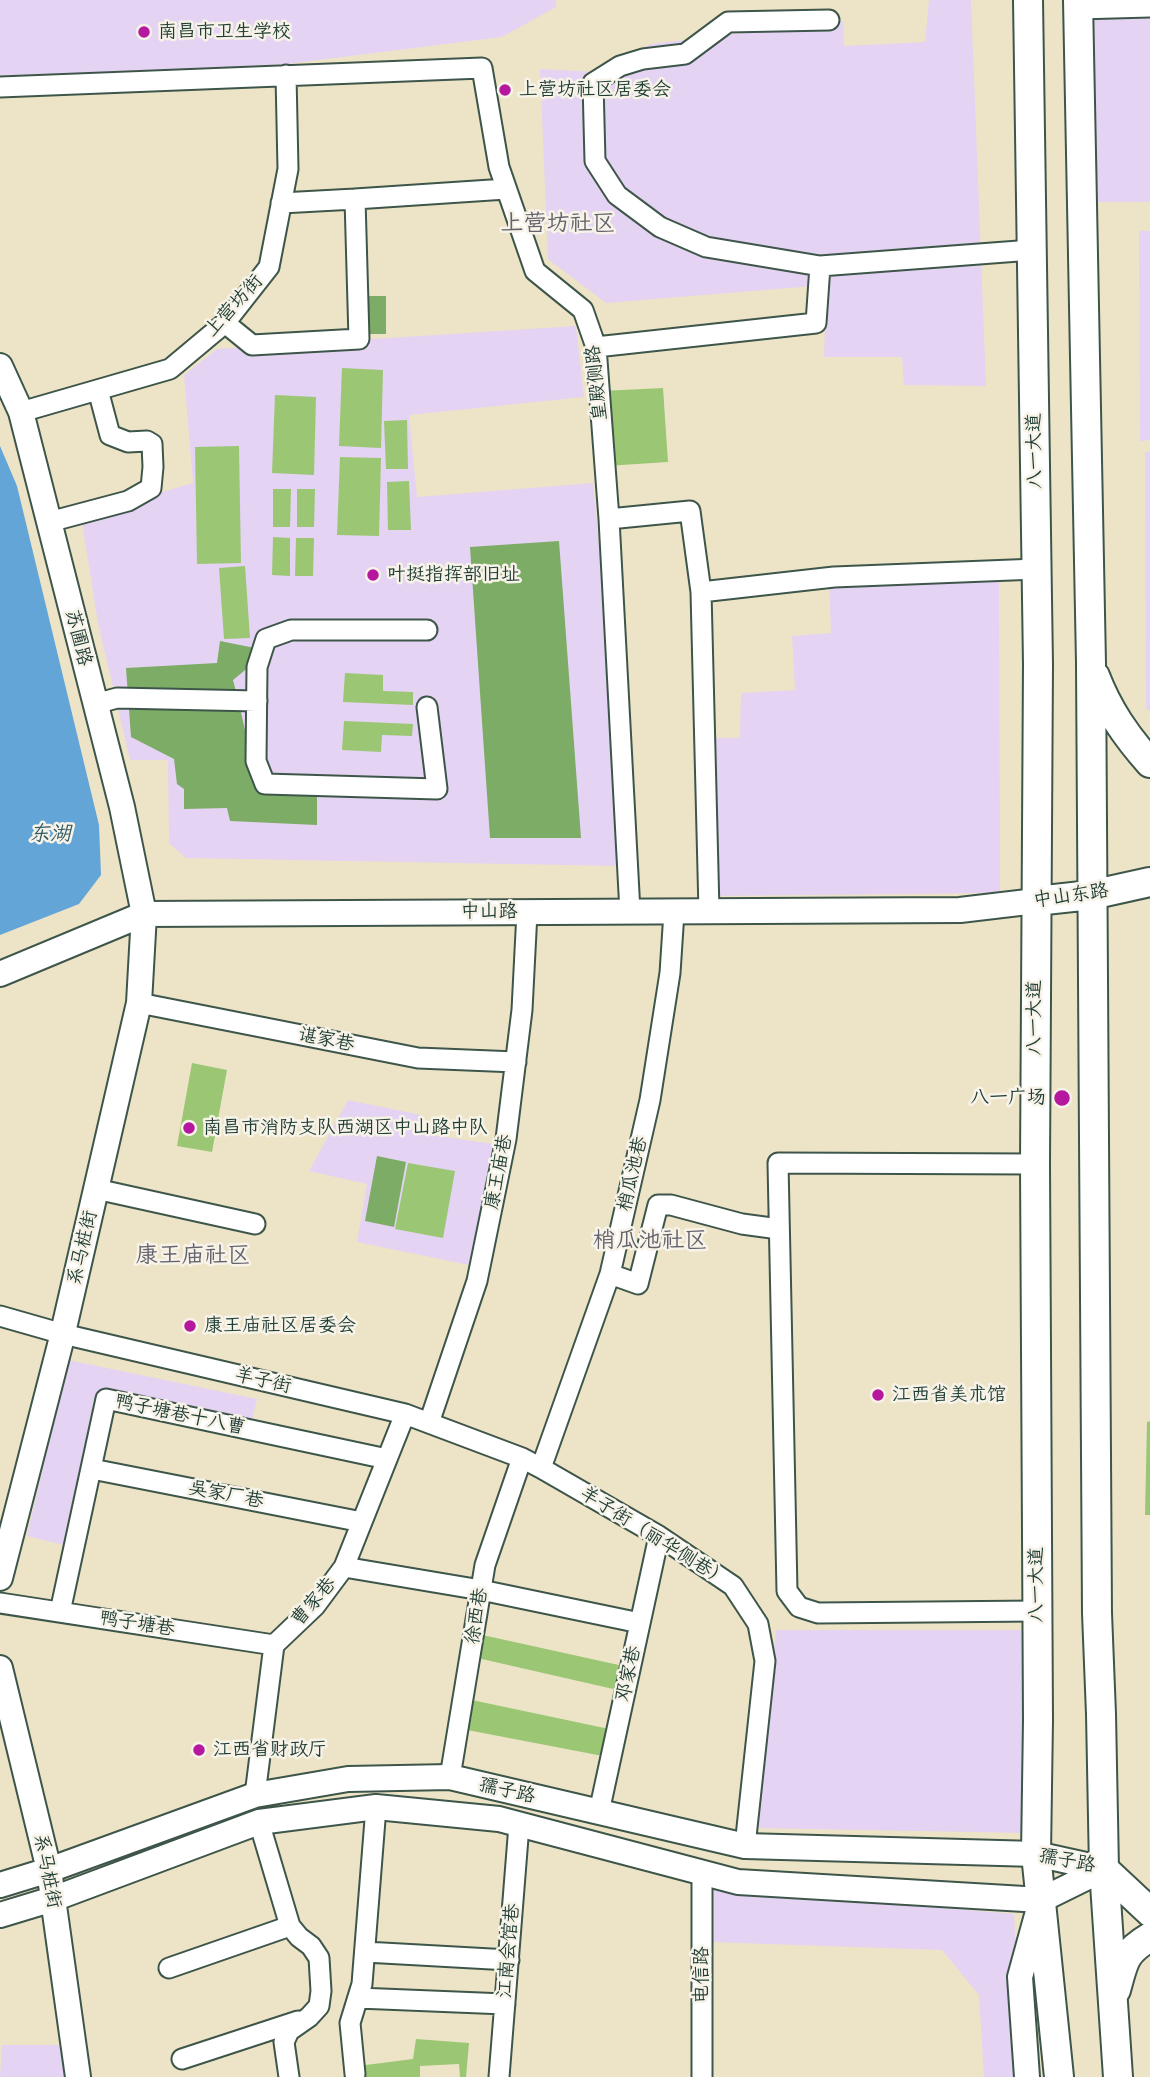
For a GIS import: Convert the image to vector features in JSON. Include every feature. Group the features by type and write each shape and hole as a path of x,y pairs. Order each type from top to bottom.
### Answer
{"highway":[{"name":"八一大道","path":"1028,0 1037,569 1036,1854 1059,2077"},
{"path":"1078,4 1091,663 1097,1614 1104,1868 1118,2077"},
{"path":"1091,663 1105,702 1127,738 1150,763"},
{"name":"中山东路","path":"1036,901 1091,895 1150,882"},
{"path":"1104,1868 1150,1912"},
{"path":"1112,2003 1125,1959 1134,1946 1150,1937"}],"main road":[{"name":"苏圃路","path":"0,366 21,412 122,807 144,914"},
{"name":"中山东路","path":"990,908 1036,901"},
{"name":"中山路","path":"0,974 144,914 990,908"},
{"name":"系马桩街","path":"2,1565 63,1334 139,1003 144,914"},
{"name":"系马桩街","path":"0,1668 58,1897 78,2077"},
{"name":"孺子路","path":"0,1885 49,1870 255,1795 348,1779 450,1777 745,1846 1036,1854 1104,1868"},
{"name":"孺子路","path":"0,1915 58,1897 259,1822 376,1807 499,1819 738,1882 1041,1900 1104,1868"},
{"path":"58,1897 88,2077"},
{"path":"1027,2077 1020,1977 1041,1900"}],"street":[{"path":"1078,4 1150,7"},
{"path":"829,20 728,22 685,54 643,59 620,66 593,83 595,161 617,195 660,227 706,247 820,267 1032,250"},
{"name":"皇殿侧路","path":"286,75 481,68 499,167 535,271 583,310 596,346 609,519 630,912"},
{"path":"0,87 286,75"},
{"name":"上营坊街","path":"21,412 170,369 225,323 269,267 288,170 286,75"},
{"path":"281,204 506,189"},
{"path":"225,323 252,345 359,339 355,199"},
{"path":"596,346 816,324 820,267"},
{"path":"49,522 128,501 151,488 152,444 146,441 128,442 110,435 98,390"},
{"path":"609,519 690,511 701,592 709,911"},
{"path":"701,592 834,577 1037,569"},
{"path":"426,630 292,630 267,639 257,667 256,761 265,784 437,789 427,707"},
{"path":"95,704 117,698 257,701"},
{"name":"康王庙巷","path":"429,1423 477,1281 506,1139 522,1010 527,912"},
{"name":"梢瓜池巷","path":"541,1468 610,1274 650,1100 670,974 674,912"},
{"name":"谌家巷","path":"139,1003 418,1058 516,1062"},
{"path":"1035,1164 778,1163 787,1591 799,1607 818,1614 1037,1611"},
{"path":"96,1189 255,1224"},
{"path":"610,1274 638,1284 658,1205 671,1205 742,1224 779,1229"},
{"name":"羊子街","path":"0,1316 63,1334 405,1414 522,1458"},
{"name":"鸭子塘巷十八曹","path":"60,1612 106,1399 387,1460"},
{"name":"曹家巷","path":"274,1645 315,1606 344,1567 405,1414"},
{"name":"羊子街（丽华侧巷）","path":"522,1458 659,1536 733,1586 758,1624 765,1661 745,1846"},
{"name":"徐西巷","path":"450,1777 485,1565 522,1458"},
{"name":"吴家厂巷","path":"90,1473 97,1470 362,1522"},
{"name":"邓家巷","path":"599,1812 659,1536"},
{"path":"344,1567 481,1590 640,1623"},
{"name":"鸭子塘巷","path":"0,1603 274,1645"},
{"path":"255,1795 274,1645"},
{"path":"355,2074 350,2023 362,1984 376,1807"},
{"path":"259,1822 290,1926 319,1958 319,2006 289,2031 284,2042 289,2077"},
{"name":"江南会馆巷","path":"499,2077 519,1825"},
{"name":"电信路","path":"702,1872 702,2077"},
{"path":"169,1968 290,1926"},
{"path":"365,1952 509,1960"},
{"path":"358,1998 505,2004"},
{"path":"182,2059 309,2017"}],"shaded area":[{"name":"南昌市卫生学校","path":"0,0 556,0 556,7 502,37 287,64 0,79"},
{"path":"929,0 971,0 986,386 904,385 902,357 824,357 826,285 606,303 548,259 540,69 596,72 651,44 843,21 844,46 925,42"},
{"path":"1150,14 1150,202 1093,202 1091,15"},
{"path":"1139,231 1150,231 1150,440 1140,441"},
{"path":"576,326 584,397 409,415 417,497 593,483 608,638 620,866 186,858 169,843 168,760 130,760 98,623 81,516 193,483 184,375 217,349"},
{"path":"1145,452 1150,452 1150,712 1146,708"},
{"path":"999,575 1000,893 712,896 709,738 740,738 741,693 795,690 792,636 831,633 829,582"},
{"path":"348,1100 421,1115 418,1133 499,1145 474,1266 357,1242 367,1184 309,1171"},
{"path":"68,1360 257,1399 250,1428 105,1396 72,1547 27,1536"},
{"path":"776,1630 1025,1630 1026,1833 754,1828"},
{"path":"710,1887 1014,1914 1022,2077 984,2077 979,1995 942,1950 710,1942"},
{"path":"2,2045 68,2045 72,2077 0,2077"}],"green space":[{"path":"363,296 386,296 386,334 363,334"},
{"path":"342,368 383,370 381,448 339,446"},
{"path":"663,388 668,462 606,466 601,391"},
{"path":"275,395 316,397 314,475 272,473"},
{"path":"407,420 408,469 386,469 384,421"},
{"path":"239,446 241,563 197,564 195,447"},
{"path":"340,457 381,458 379,536 337,535"},
{"path":"409,481 411,530 388,530 387,482"},
{"path":"273,489 291,489 290,527 273,527"},
{"path":"297,489 315,489 314,527 297,527"},
{"path":"273,537 290,538 290,576 272,575"},
{"path":"296,538 314,538 313,576 295,576"},
{"path":"559,541 581,838 490,838 470,547"},
{"path":"245,566 250,638 224,639 219,568"},
{"path":"220,641 255,648 250,666 233,680 262,789 317,791 317,825 230,821 227,808 184,809 184,789 177,784 174,759 131,737 126,668 217,663"},
{"path":"345,673 383,675 383,691 413,692 413,705 343,702"},
{"path":"344,721 413,724 412,736 382,735 381,752 342,750"},
{"path":"192,1063 227,1070 212,1152 177,1146"},
{"path":"377,1156 406,1162 394,1227 365,1221"},
{"path":"408,1163 455,1171 443,1238 395,1229"},
{"path":"1150,1421 1150,1515 1145,1515 1147,1422"},
{"path":"478,1634 628,1667 622,1691 473,1657"},
{"path":"467,1699 614,1730 608,1757 462,1729"},
{"path":"416,2039 469,2043 466,2077 460,2077 459,2064 420,2066 420,2077 350,2077 350,2067 413,2059"}],"water":[{"name":"东湖","path":"0,446 17,486 99,825 101,875 79,904 0,935"}],"place":[{"name":"南昌市卫生学校","path":"144,32"},
{"name":"上营坊社区居委会","path":"505,90"},
{"name":"叶挺指挥部旧址","path":"373,575"},
{"name":"八一广场","path":"1062,1098"},
{"name":"南昌市消防支队西湖区中山路中队","path":"189,1128"},
{"name":"康王庙社区居委会","path":"190,1326"},
{"name":"江西省美术馆","path":"878,1395"},
{"name":"江西省财政厅","path":"199,1750"}],"district":[{"name":"上营坊社区","path":"558,224"},
{"name":"梢瓜池社区","path":"650,1241"},
{"name":"康王庙社区","path":"193,1256"}]}
